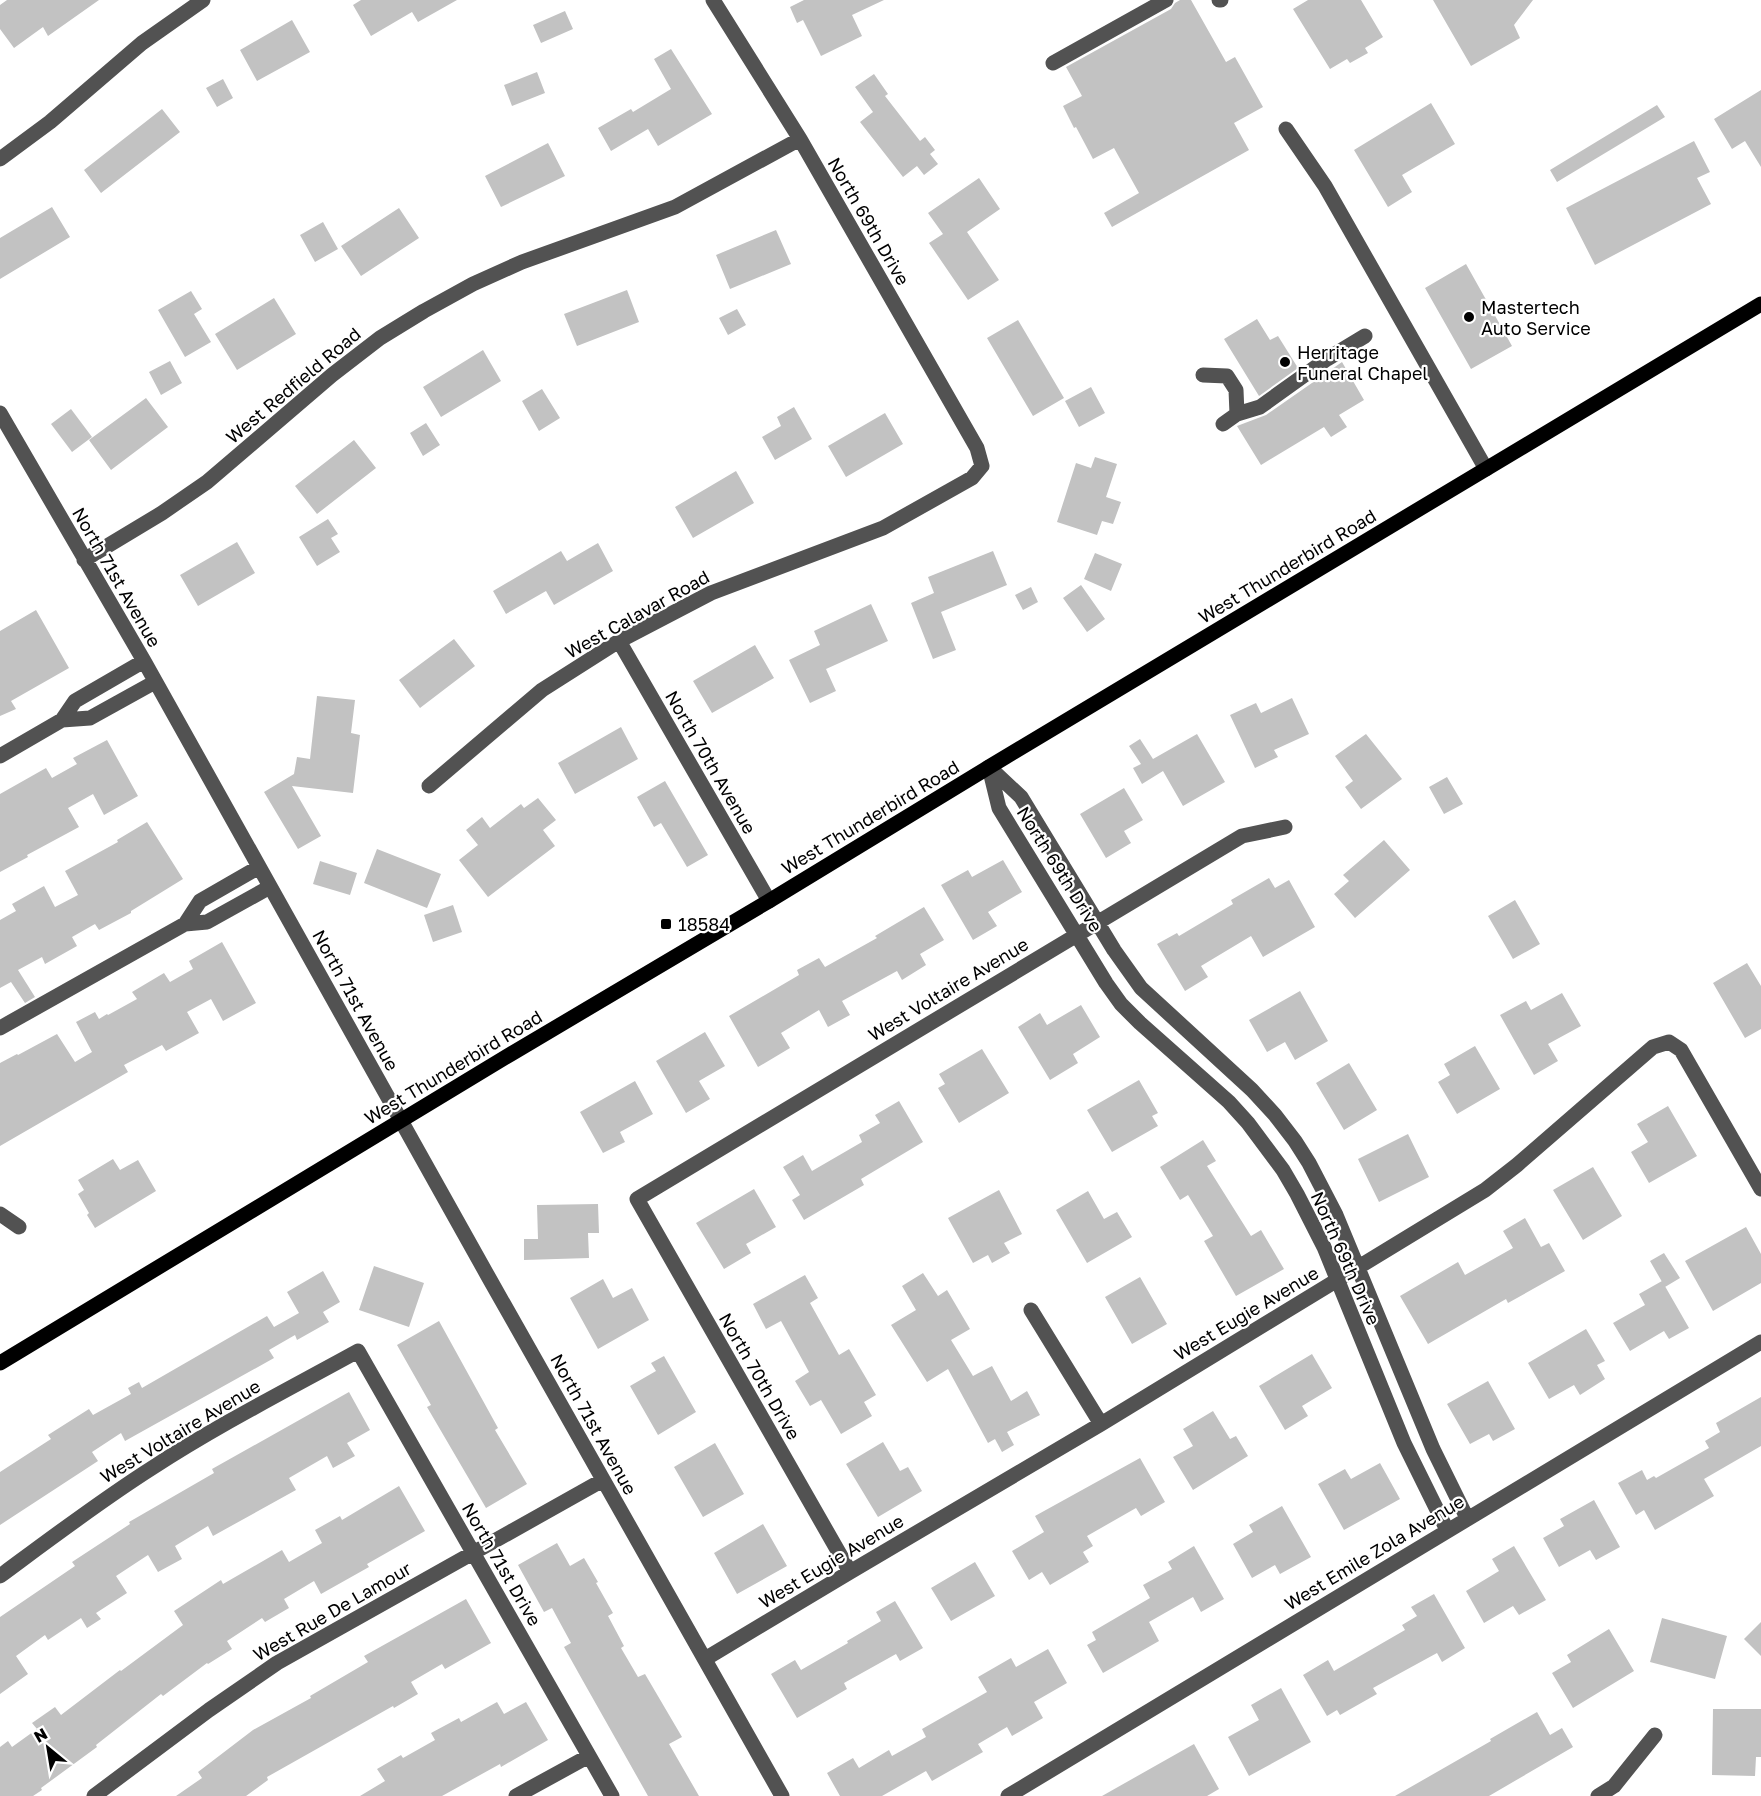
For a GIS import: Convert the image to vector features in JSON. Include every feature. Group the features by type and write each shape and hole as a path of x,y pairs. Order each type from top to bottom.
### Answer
{"main road":[{"name":"West Thunderbird Road","path":"0,1363 1761,304"}],"street":[{"path":"0,159 50,122 142,43 202,0"},
{"name":"North 69th Drive","path":"712,0 800,139 977,448 982,466"},
{"path":"1053,63 1166,0"},
{"path":"1286,129 1331,196 1486,469"},
{"name":"West Redfield Road","path":"84,560 162,513 207,482 332,375 380,338 424,311 472,284 522,262 675,207 800,139"},
{"path":"1223,424 1237,414 1260,408 1327,359 1365,336"},
{"path":"1203,375 1227,376 1236,390 1237,414"},
{"name":"North 71st Avenue","path":"0,413 144,661 782,1796"},
{"name":"West Calavar Road","path":"429,786 542,690 619,641 711,593 883,528 972,478 982,466"},
{"name":"North 70th Avenue","path":"619,641 769,901"},
{"path":"0,756 62,720 75,701 144,661"},
{"path":"62,720 90,718 155,682"},
{"path":"97,687 109,708"},
{"name":"North 69th Drive","path":"989,767 1021,796 1126,968 1141,988 1254,1092 1295,1141 1324,1190 1433,1449 1467,1518"},
{"name":"North 69th Drive","path":"989,767 999,808 1121,1004 1236,1110 1265,1145 1298,1194 1338,1280 1404,1443 1447,1530"},
{"name":"West Voltaire Avenue","path":"637,1199 1242,836 1285,827"},
{"path":"185,924 200,901 259,867"},
{"path":"0,1028 185,924 207,922 270,887"},
{"path":"212,894 225,914"},
{"name":"West Eugie Avenue","path":"705,1659 1101,1424 1485,1190 1653,1047 1669,1042 1681,1050 1761,1189"},
{"path":"1236,1110 1254,1092"},
{"name":"North 70th Drive","path":"637,1199 850,1572"},
{"path":"0,1214 19,1227"},
{"path":"1031,1310 1101,1424"},
{"name":"West Emile Zola Avenue","path":"1008,1796 1761,1342"},
{"name":"West Voltaire Avenue","path":"0,1576 123,1486 186,1446 358,1351"},
{"name":"North 71st Drive","path":"358,1351 612,1796"},
{"name":"West Rue De Lamour","path":"94,1796 239,1688 277,1663 603,1480"},
{"path":"1598,1796 1614,1786 1654,1735"},
{"path":"516,1796 589,1756"}],"building":[{"path":"7,0 99,0 48,36 43,27 14,48 0,29 0,5"},
{"path":"361,0 457,0 418,22 412,12 371,36 353,5"},
{"path":"804,0 884,0 852,15 862,36 821,56 803,20 797,23 790,7"},
{"path":"1180,0 1191,0 1226,62 1235,57 1263,107 1234,123 1249,150 1112,227 1104,213 1139,193 1114,148 1093,159 1076,127 1074,128 1063,106 1082,96 1066,67 1171,9"},
{"path":"1308,0 1361,0 1383,37 1365,48 1368,53 1350,63 1347,59 1330,69 1293,9"},
{"path":"1433,0 1533,0 1514,25 1520,38 1471,66"},
{"path":"565,11 573,29 541,43 533,25"},
{"path":"292,20 310,52 257,81 240,50"},
{"path":"671,49 712,114 658,146 648,129 611,151 598,128 631,109 633,112 671,89 654,59"},
{"path":"537,72 545,93 512,106 504,85"},
{"path":"874,74 888,94 885,96 920,141 925,137 935,150 930,154 938,164 924,175 917,166 903,177 860,122 873,112 855,87"},
{"path":"223,79 233,98 217,107 206,88"},
{"path":"1761,90 1761,167 1745,141 1732,149 1714,119"},
{"path":"1431,103 1455,144 1402,175 1412,192 1388,207 1354,150"},
{"path":"1657,105 1665,117 1557,182 1550,170"},
{"path":"162,109 180,132 101,193 84,170"},
{"path":"1694,141 1710,172 1697,178 1711,204 1595,265 1566,208"},
{"path":"548,143 565,176 501,207 485,176"},
{"path":"979,178 1000,209 967,232 999,280 968,300 929,243 943,234 928,213"},
{"path":"52,207 70,237 0,279 0,238"},
{"path":"399,208 419,238 361,276 341,246"},
{"path":"323,222 338,249 315,262 300,235"},
{"path":"776,230 791,264 730,289 716,255"},
{"name":"Mastertech Auto Service","path":"1466,264 1512,346 1471,369 1425,288"},
{"path":"627,290 639,322 577,346 564,314"},
{"path":"191,291 202,309 194,314 211,342 185,357 158,310"},
{"path":"274,298 296,334 237,370 215,334"},
{"path":"737,309 746,325 728,335 719,318"},
{"path":"1257,319 1270,340 1278,336 1298,368 1259,396 1224,339"},
{"path":"1018,320 1064,398 1033,416 987,338"},
{"path":"483,350 501,381 441,417 423,387"},
{"path":"170,361 182,383 161,395 149,372"},
{"path":"1342,362 1364,400 1339,415 1347,427 1331,437 1324,427 1261,465 1237,426 1266,415"},
{"path":"1091,387 1105,413 1079,427 1065,401"},
{"path":"542,389 560,418 539,431 522,401"},
{"path":"146,398 168,427 111,470 89,440"},
{"path":"794,407 812,439 775,460 762,437 781,426 777,417"},
{"path":"71,409 92,437 72,452 51,424"},
{"path":"885,413 903,444 846,477 828,446"},
{"path":"426,423 440,445 423,456 410,433"},
{"path":"354,440 376,468 317,514 295,486"},
{"path":"1095,457 1117,464 1106,497 1121,502 1113,524 1102,521 1097,535 1057,522 1076,463 1091,468"},
{"path":"736,471 754,503 693,538 675,507"},
{"path":"328,519 338,534 331,538 340,552 317,566 299,537"},
{"path":"237,542 255,573 198,606 180,575"},
{"path":"598,543 613,571 554,605 546,591 506,614 493,591 561,551 567,561"},
{"path":"993,551 1007,585 941,612 956,650 933,659 911,603 934,593 928,577"},
{"path":"1095,553 1122,564 1111,591 1084,579"},
{"path":"1081,585 1105,619 1087,632 1063,598"},
{"path":"1031,587 1038,602 1023,610 1015,595"},
{"path":"871,604 888,641 826,669 836,691 810,703 789,660 820,645 814,631"},
{"path":"36,610 69,668 11,701 16,709 0,716 0,631"},
{"path":"454,639 475,666 420,708 399,680"},
{"path":"755,645 774,678 712,713 693,681"},
{"path":"317,696 355,700 351,733 360,735 353,793 292,786 321,836 298,849 264,792 294,774 297,757 310,759"},
{"path":"1292,698 1309,734 1274,750 1278,757 1255,768 1230,715 1256,703 1261,713"},
{"path":"621,727 638,759 575,794 558,763"},
{"path":"1197,734 1225,782 1183,806 1163,771 1142,784 1133,768 1141,764 1129,746 1140,739 1153,759"},
{"path":"1366,734 1402,779 1361,809 1345,787 1353,781 1335,756"},
{"path":"107,740 138,796 104,815 93,794 68,808 79,827 0,872 0,794 46,768 52,778 77,764 73,758"},
{"path":"1447,777 1463,804 1444,814 1429,787"},
{"path":"665,781 708,855 687,867 661,823 654,827 637,797"},
{"path":"1124,788 1143,820 1124,831 1131,843 1106,858 1080,814"},
{"path":"538,798 556,820 543,830 555,846 488,897 459,860 478,845 466,830 482,817 490,828 521,804 524,808"},
{"path":"147,822 183,879 131,913 99,930 95,924 72,937 77,946 45,964 42,957 18,970 35,997 25,1003 11,982 0,988 0,920 16,911 12,904 44,886 55,907 78,895 65,871 118,842 117,840"},
{"path":"1384,840 1410,870 1355,918 1334,894 1349,881 1343,875"},
{"path":"377,849 441,874 427,908 364,883"},
{"path":"1003,860 1022,892 988,912 997,926 973,940 941,885 968,870 972,877"},
{"path":"320,861 357,873 350,895 313,884"},
{"path":"1269,878 1275,888 1289,880 1315,927 1263,957 1251,936 1201,966 1208,977 1185,991 1157,944 1177,933 1179,936 1233,904 1231,900"},
{"path":"1515,900 1540,944 1513,959 1488,916"},
{"path":"453,905 462,932 433,942 424,915"},
{"path":"924,907 944,940 920,954 926,965 902,980 897,971 842,1001 850,1015 828,1027 819,1010 781,1033 790,1048 758,1067 729,1016 799,975 797,970 819,958 825,967 877,938 875,936"},
{"path":"222,942 256,1003 223,1021 211,999 187,1012 199,1033 166,1051 162,1045 124,1065 128,1072 0,1146 0,1063 57,1034 75,1062 92,1052 76,1022 95,1012 99,1019 137,999 132,992 164,973 170,982 193,969 189,961"},
{"path":"1747,963 1761,986 1761,1029 1745,1038 1713,983"},
{"path":"1300,991 1328,1041 1295,1060 1285,1042 1267,1052 1249,1020"},
{"path":"1562,993 1581,1026 1548,1044 1558,1061 1534,1075 1500,1015 1526,1001 1531,1010"},
{"path":"1081,1005 1100,1037 1073,1054 1078,1063 1050,1080 1018,1027 1040,1013 1047,1025"},
{"path":"705,1032 725,1066 699,1081 710,1099 686,1113 656,1061"},
{"path":"1475,1046 1500,1089 1457,1114 1438,1082 1450,1075 1444,1064"},
{"path":"982,1049 1009,1093 959,1123 938,1088 945,1084 939,1074"},
{"path":"1349,1063 1377,1110 1344,1130 1316,1083"},
{"path":"1139,1080 1158,1113 1152,1116 1158,1126 1112,1152 1087,1110"},
{"path":"635,1081 653,1114 620,1132 625,1142 603,1153 580,1112"},
{"path":"899,1101 923,1142 861,1179 864,1185 804,1220 792,1200 800,1195 783,1167 803,1155 812,1171 862,1142 859,1135 880,1123 875,1115"},
{"path":"1668,1106 1697,1156 1649,1183 1631,1152 1648,1142 1637,1124"},
{"path":"1408,1134 1429,1177 1379,1202 1358,1159"},
{"path":"1203,1140 1216,1161 1207,1166 1251,1236 1261,1230 1284,1269 1236,1296 1204,1241 1213,1236 1188,1195 1180,1200 1160,1167"},
{"path":"113,1159 120,1170 138,1160 156,1191 95,1228 78,1194 84,1190 78,1180"},
{"path":"1593,1167 1622,1216 1583,1240 1553,1190"},
{"path":"754,1189 776,1227 746,1244 751,1253 724,1269 696,1223"},
{"path":"999,1190 1022,1234 1004,1243 1010,1253 992,1263 988,1255 973,1263 948,1218"},
{"path":"1088,1191 1104,1219 1117,1212 1132,1237 1087,1263 1056,1210"},
{"path":"598,1204 599,1233 588,1233 589,1258 524,1260 524,1239 538,1239 537,1205"},
{"path":"1525,1218 1541,1247 1549,1243 1565,1271 1508,1303 1506,1299 1428,1344 1400,1296 1458,1262 1465,1275 1513,1248 1503,1231"},
{"path":"1746,1227 1761,1254 1761,1283 1713,1311 1685,1261"},
{"path":"1664,1253 1680,1278 1665,1287 1650,1261"},
{"path":"374,1266 424,1283 409,1327 359,1310"},
{"path":"323,1271 340,1302 323,1312 329,1322 297,1340 295,1335 269,1350 274,1358 125,1441 121,1433 92,1452 98,1461 0,1525 0,1472 51,1439 48,1435 89,1409 93,1415 131,1394 128,1388 139,1382 142,1388 267,1316 274,1327 299,1313 287,1292"},
{"path":"923,1273 938,1296 947,1290 970,1329 951,1340 973,1376 992,1366 1011,1401 1027,1391 1040,1415 1007,1432 1014,1445 1002,1452 995,1439 988,1443 948,1369 927,1382 891,1325 916,1310 902,1286"},
{"path":"805,1275 818,1298 810,1303 839,1355 849,1349 876,1395 864,1402 872,1416 841,1434 821,1400 810,1406 795,1381 809,1372 781,1321 766,1329 753,1304"},
{"path":"1140,1277 1167,1324 1132,1344 1105,1297"},
{"path":"603,1279 613,1298 632,1288 649,1320 598,1349 570,1298"},
{"path":"1662,1281 1689,1328 1669,1339 1664,1331 1630,1351 1613,1323 1645,1305 1639,1294"},
{"path":"439,1321 498,1428 495,1430 527,1484 486,1508 427,1407 431,1405 397,1345"},
{"path":"1586,1329 1605,1361 1597,1365 1605,1379 1580,1395 1574,1385 1549,1399 1528,1363"},
{"path":"1312,1354 1332,1388 1302,1406 1308,1416 1285,1430 1259,1386"},
{"path":"664,1356 696,1412 658,1435 630,1386 656,1371 651,1363"},
{"path":"1488,1381 1515,1429 1493,1441 1489,1434 1470,1444 1447,1404"},
{"path":"349,1392 370,1430 347,1443 355,1456 333,1468 327,1456 289,1478 296,1490 213,1536 208,1526 175,1546 182,1559 158,1572 148,1555 116,1576 127,1593 96,1613 101,1619 87,1628 81,1618 48,1640 45,1635 16,1656 28,1674 0,1694 0,1617 75,1566 72,1562 130,1524 129,1522 214,1473 212,1469"},
{"path":"1761,1397 1761,1446 1704,1479 1714,1496 1655,1530 1644,1510 1636,1515 1618,1483 1642,1470 1647,1480 1654,1476 1656,1478 1709,1448 1705,1441 1720,1432 1716,1423"},
{"path":"1213,1411 1230,1439 1236,1436 1248,1456 1193,1490 1173,1457 1193,1446 1183,1429"},
{"path":"883,1442 900,1471 908,1467 922,1491 878,1517 846,1464"},
{"path":"715,1443 744,1494 703,1517 674,1467"},
{"path":"1140,1458 1165,1502 1141,1516 1136,1508 1087,1536 1093,1546 1083,1552 1089,1562 1050,1585 1042,1572 1029,1580 1012,1551 1044,1532 1035,1516"},
{"path":"1380,1463 1400,1499 1344,1530 1318,1484 1345,1469 1351,1479"},
{"path":"399,1486 425,1531 367,1564 369,1567 321,1594 314,1581 284,1599 289,1608 265,1622 262,1618 227,1641 232,1649 207,1663 163,1696 161,1694 33,1796 0,1796 0,1747 8,1741 12,1747 37,1729 32,1723 55,1707 61,1715 183,1625 174,1611 221,1580 223,1584 282,1550 289,1562 322,1543 315,1530 340,1516 342,1520"},
{"path":"1594,1500 1620,1547 1596,1560 1590,1550 1559,1567 1543,1538 1564,1526 1560,1519"},
{"path":"1282,1506 1311,1557 1280,1574 1275,1565 1252,1578 1233,1544 1253,1532 1249,1525"},
{"path":"763,1524 787,1566 737,1594 714,1553"},
{"path":"557,1543 570,1566 584,1558 598,1582 596,1583 613,1613 608,1616 624,1646 621,1648 638,1677 645,1674 682,1737 669,1744 699,1796 648,1796 564,1647 571,1643 552,1608 544,1612 518,1565"},
{"path":"1194,1546 1224,1599 1201,1612 1193,1597 1149,1622 1159,1641 1103,1673 1087,1645 1096,1640 1092,1632 1150,1598 1143,1585 1172,1569 1168,1562"},
{"path":"1514,1546 1546,1600 1519,1615 1513,1606 1484,1623 1466,1591 1499,1571 1492,1559"},
{"path":"975,1562 995,1596 951,1621 931,1588"},
{"path":"1434,1594 1465,1648 1442,1662 1437,1653 1373,1688 1377,1694 1340,1715 1337,1710 1327,1716 1303,1675 1328,1660 1334,1671 1405,1630 1402,1625 1417,1616 1411,1607"},
{"path":"466,1599 491,1643 445,1669 442,1664 411,1682 418,1694 267,1777 268,1780 246,1796 176,1796 202,1778 198,1772 253,1730 311,1698 310,1696 368,1662 364,1656"},
{"path":"895,1601 923,1648 900,1661 896,1654 844,1683 847,1689 797,1718 771,1674 795,1660 801,1670 848,1643 847,1641 881,1621 876,1612"},
{"path":"1662,1618 1727,1636 1715,1679 1650,1662"},
{"path":"1761,1622 1761,1656 1744,1639"},
{"path":"1609,1629 1634,1671 1573,1708 1552,1673 1571,1662 1567,1655"},
{"path":"1048,1649 1067,1683 1034,1702 1043,1718 1012,1736 1007,1727 978,1744 983,1752 932,1781 926,1771 882,1796 840,1796 827,1773 853,1758 859,1768 889,1750 892,1756 926,1737 922,1729 987,1692 978,1677 1011,1658 1016,1667"},
{"path":"1281,1688 1311,1742 1249,1776 1228,1737 1259,1720 1251,1705"},
{"path":"497,1702 504,1714 526,1702 548,1740 501,1767 500,1764 442,1796 360,1796 385,1781 377,1769 435,1740 431,1733 459,1718 461,1722"},
{"path":"1713,1709 1761,1709 1761,1757 1756,1757 1755,1776 1712,1775"},
{"path":"1537,1712 1550,1735 1562,1728 1573,1747 1489,1796 1395,1796 1491,1741 1490,1739"},
{"path":"1194,1744 1219,1789 1207,1796 1102,1796"}],"place":[{"name":"Mastertech Auto Service","path":"1469,317"},
{"name":"Herritage Funeral Chapel","path":"1285,362"},
{"name":"18584","path":"666,924"}]}
